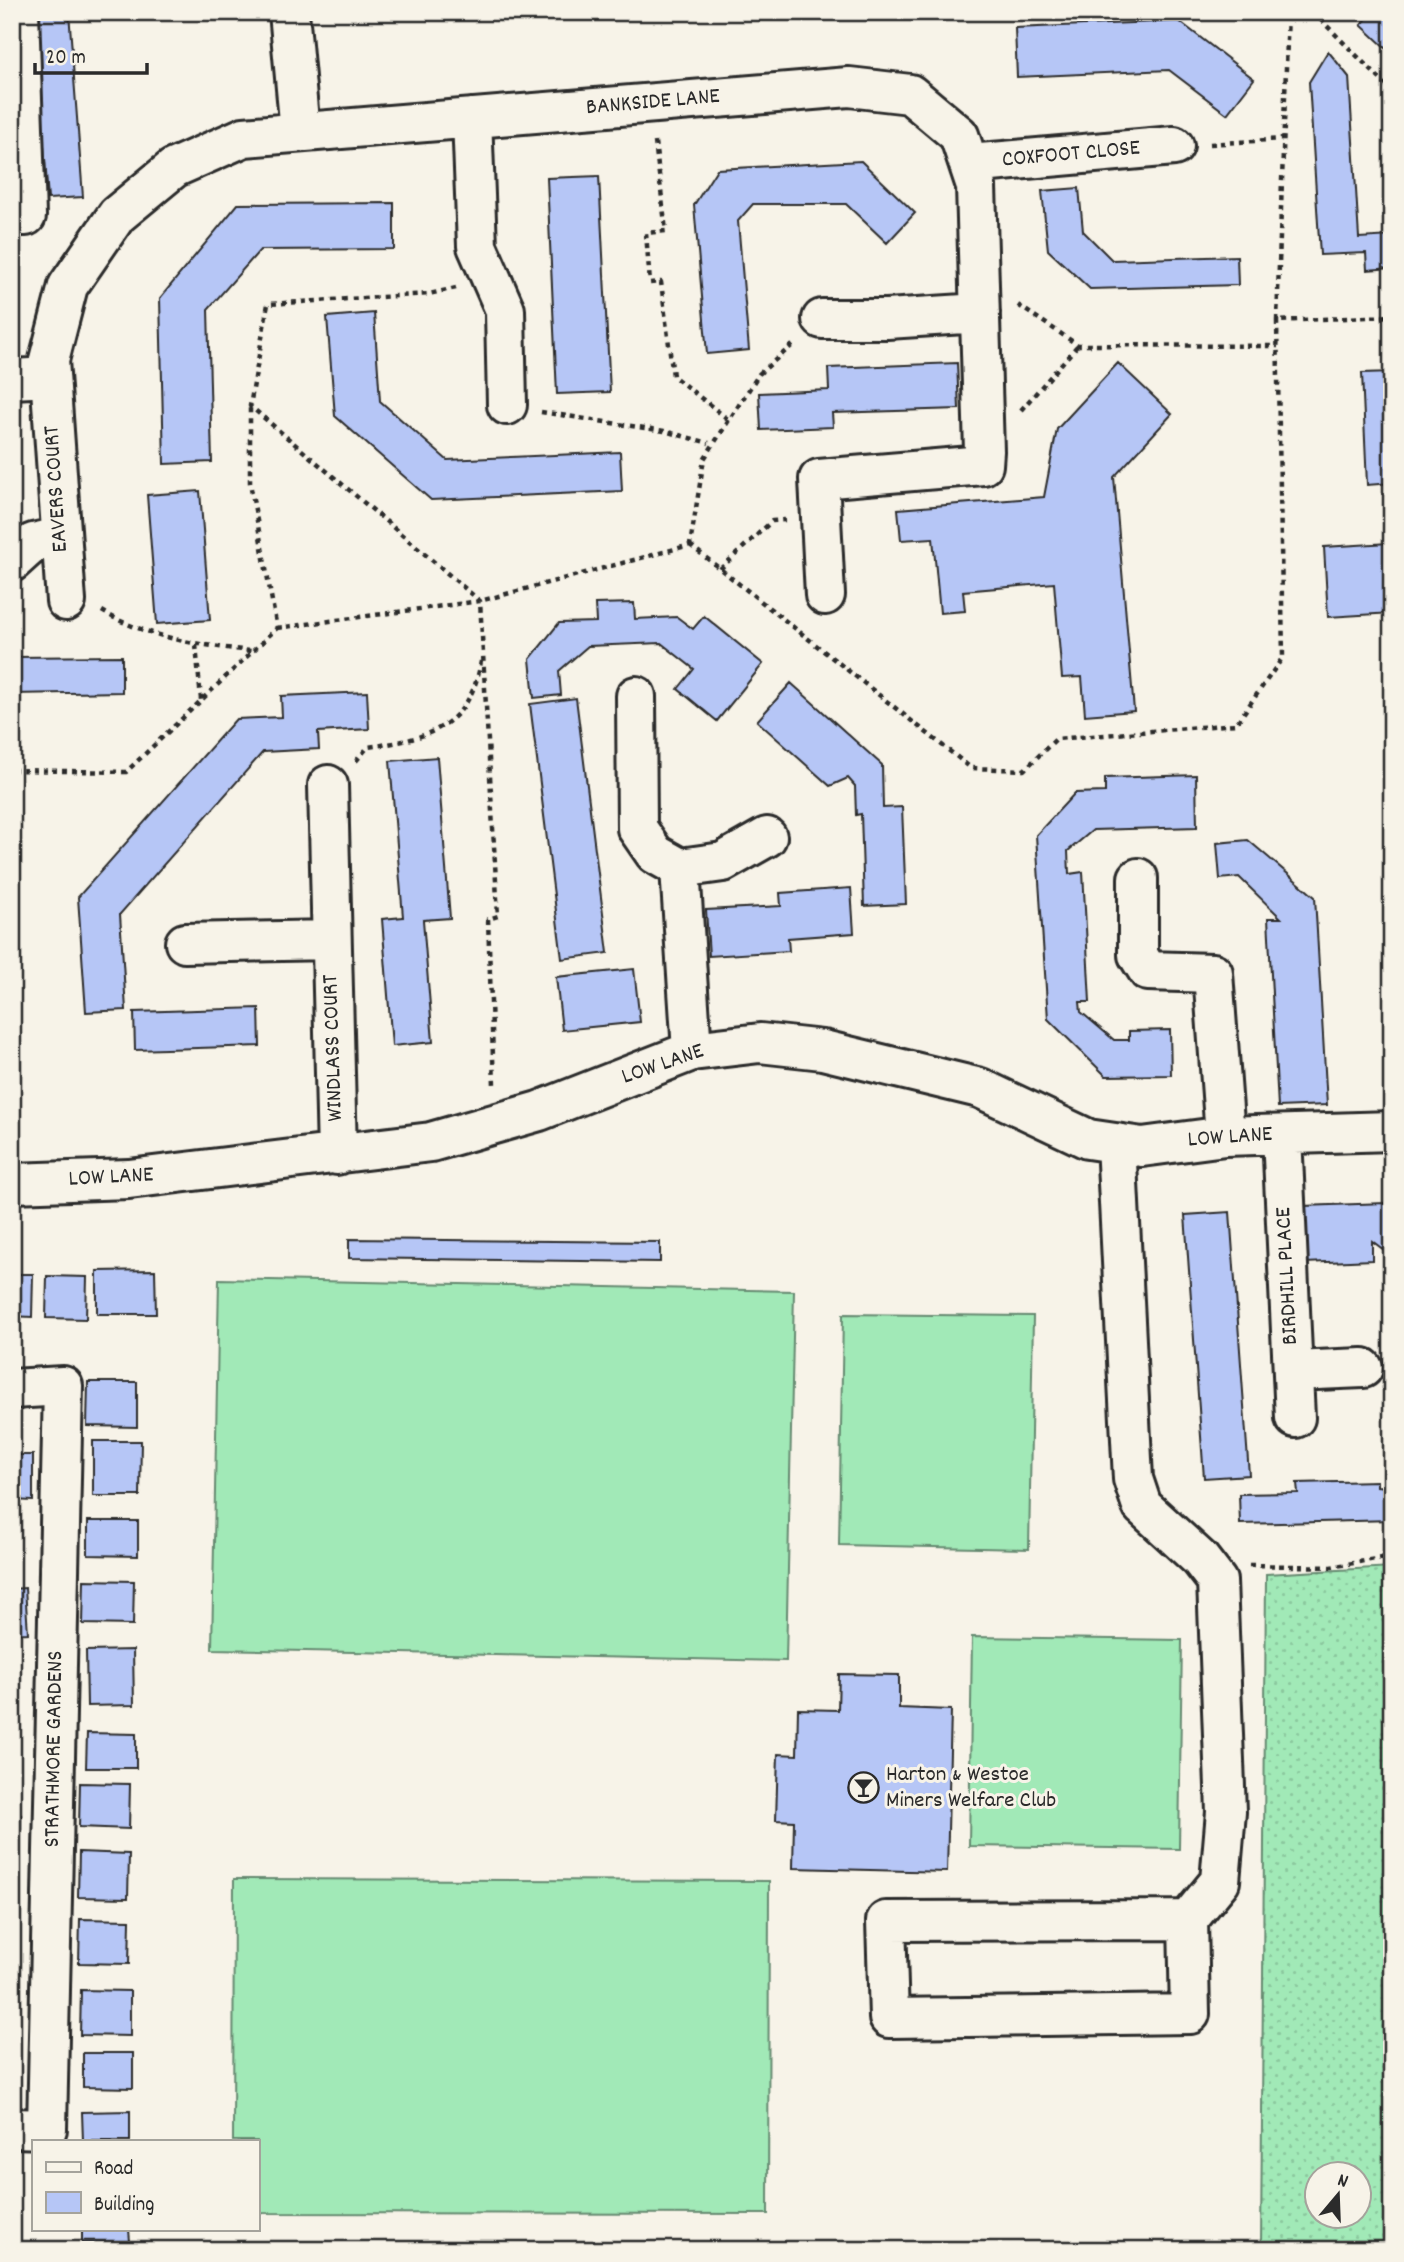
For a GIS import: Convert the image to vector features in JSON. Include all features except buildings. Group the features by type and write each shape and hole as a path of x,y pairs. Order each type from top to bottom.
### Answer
{"street":[{"path":"19,12 19,216"},
{"path":"289,12 300,132"},
{"name":"BANKSIDE LANE","path":"50,377 49,360 68,285 117,215 174,168 244,137 849,87 910,94 959,135 976,186 984,451"},
{"path":"472,118 477,246 505,310 507,405"},
{"name":"COXFOOT CLOSE","path":"969,164 1174,146"},
{"path":"822,319 887,319 980,296"},
{"path":"12,379 50,377"},
{"name":"EAVERS COURT","path":"50,377 65,595"},
{"path":"825,596 819,479 983,465 984,451"},
{"path":"12,562 33,543 60,537"},
{"path":"636,696 637,828 655,854 680,867 723,862 766,837"},
{"name":"WINDLASS COURT","path":"328,785 337,1155"},
{"path":"680,867 692,1051"},
{"path":"1138,878 1138,955 1148,971 1213,973 1225,1136"},
{"path":"185,943 330,940"},
{"name":"LOW LANE","path":"12,1183 129,1179 431,1142 539,1111 692,1051 760,1043 823,1049 980,1088 1088,1139 1142,1147 1225,1136 1392,1131"},
{"name":"BIRDHILL PLACE","path":"1282,1135 1295,1418"},
{"path":"1116,1143 1133,1479 1142,1506 1200,1559 1217,1581 1226,1812 1220,1881 1188,1920 1189,2014 889,2018 886,1921 1188,1920"},
{"path":"1293,1371 1363,1368"},
{"name":"STRATHMORE GARDENS","path":"12,1389 63,1386 47,2129 12,2128"}],"path":[{"path":"690,545 971,768 1024,770 1056,739 1236,724 1283,657 1277,321 1288,12"},
{"path":"1313,12 1392,91"},
{"path":"650,103 666,231 646,233 650,283 661,282 673,376 729,420"},
{"path":"1174,146 1282,139"},
{"path":"277,628 250,484 250,405 268,304 429,294 492,280"},
{"path":"980,296 1078,345 1278,346"},
{"path":"1277,321 1392,316"},
{"path":"690,545 704,459 759,374 822,319"},
{"path":"984,451 1078,345"},
{"path":"250,405 480,601 498,916 488,919 495,1124"},
{"path":"507,405 582,420 664,431 709,443"},
{"path":"720,569 772,521 821,520"},
{"path":"12,771 126,772 277,628 480,601 690,545"},
{"path":"65,595 125,625 196,645 252,652"},
{"path":"196,645 201,700"},
{"path":"328,785 368,747 398,743 434,732 463,712 478,679 483,649"},
{"path":"1244,1565 1331,1567 1392,1556"}],"green space":[{"path":"219,1279 794,1291 786,1661 212,1649"},
{"path":"843,1314 1033,1316 1029,1549 839,1545"},
{"path":"1392,1567 1392,2236 1377,2250 1261,2250 1266,1574"},
{"path":"972,1637 1182,1640 1179,1849 969,1846"},
{"path":"234,1879 769,1881 768,2214 259,2213 259,2140 233,2140"}],"place":[{"name":"Harton & Westoe Miners Welfare Club","path":"863,1788"}]}
